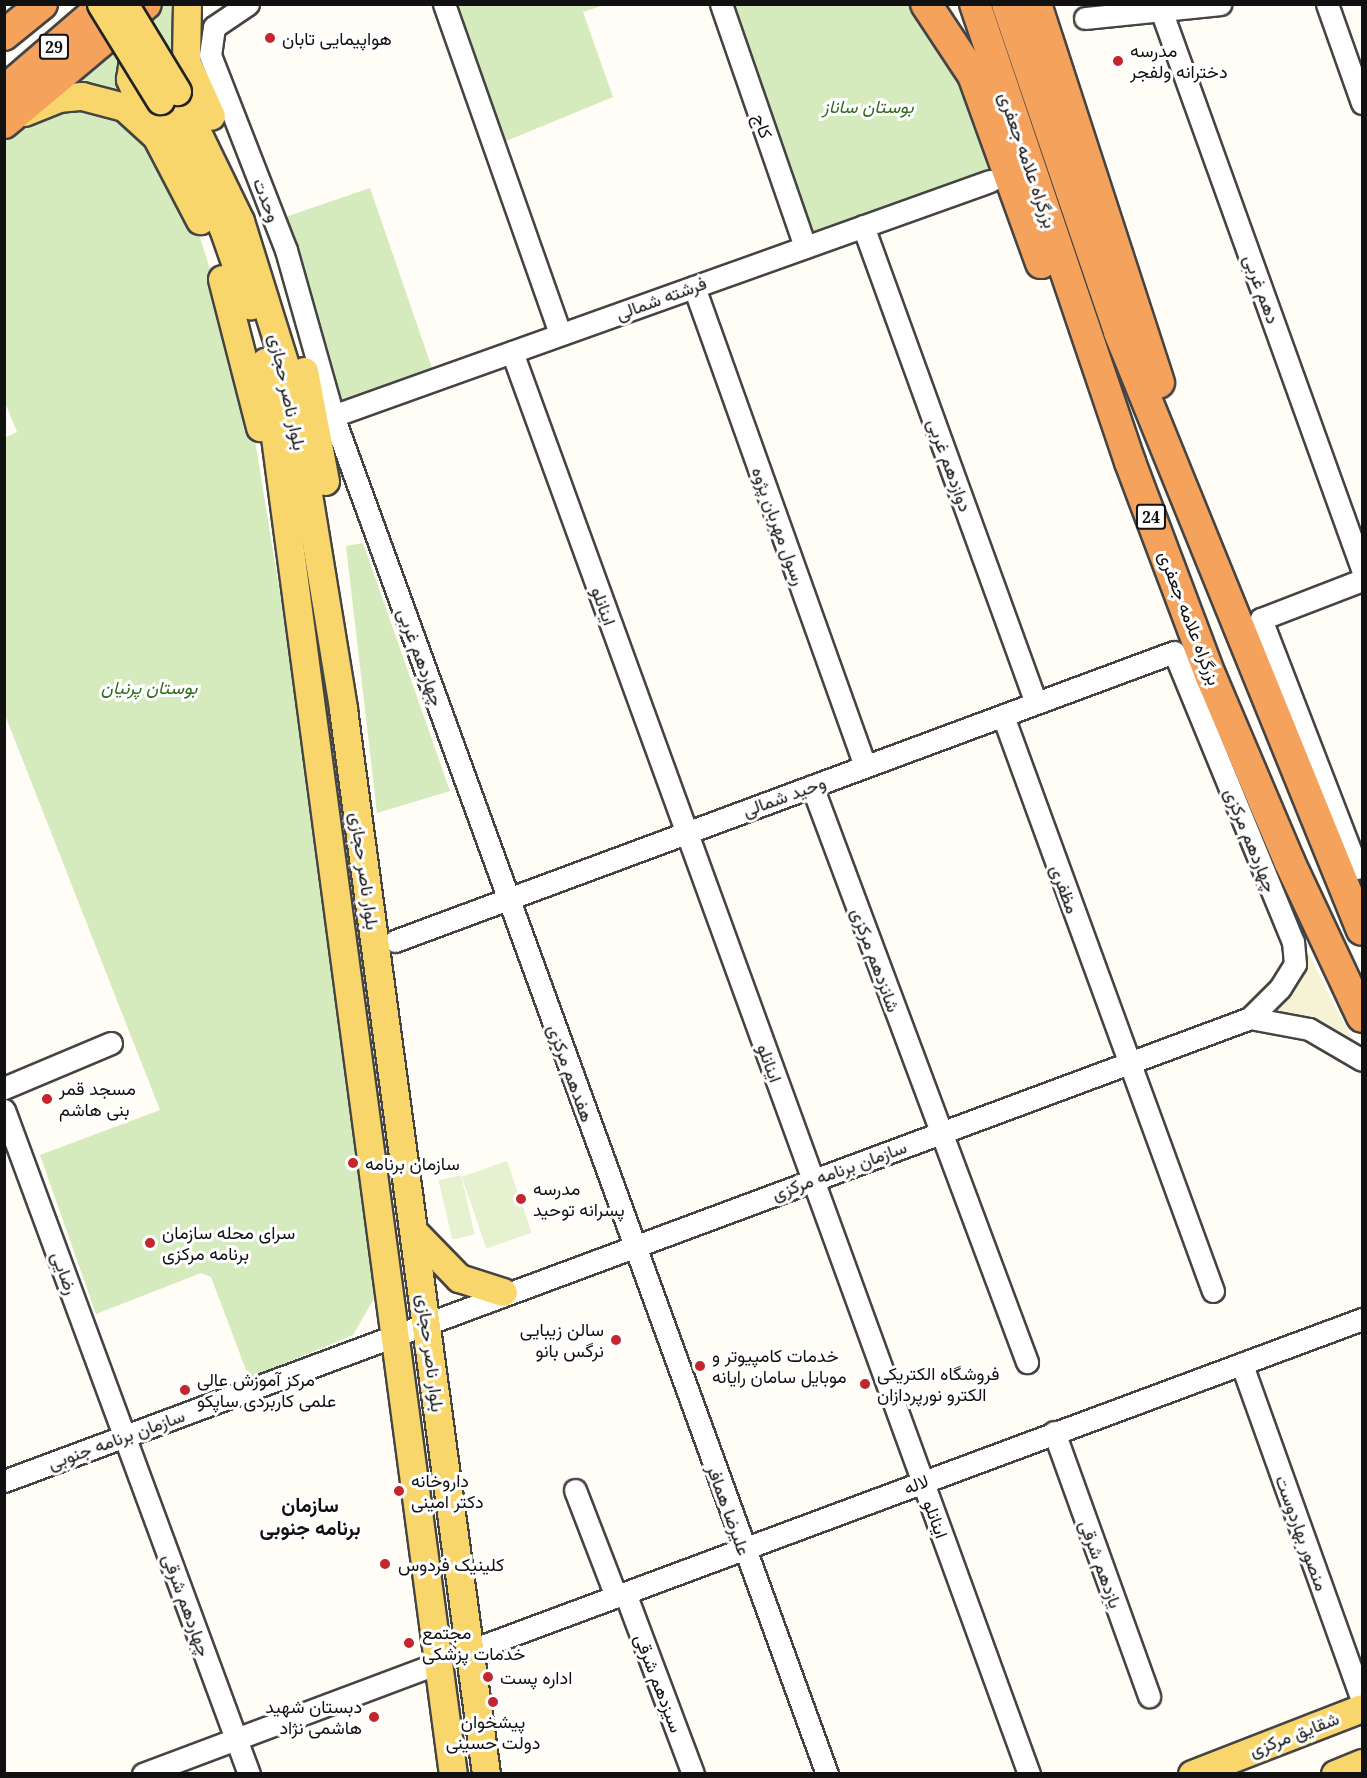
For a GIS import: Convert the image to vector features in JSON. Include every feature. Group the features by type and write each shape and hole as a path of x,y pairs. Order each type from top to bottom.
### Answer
{"highway":[{"name":"29","path":"4,35 42,4"},
{"name":"29","path":"4,91 103,4"},
{"path":"4,123 146,4"},
{"path":"926,4 973,75 1053,294 1130,462"},
{"name":"بزرگراه علامه جعفری","path":"975,4 1130,462 1284,850 1362,1017"},
{"name":"بزرگراه علامه جعفری","path":"1007,4 1119,332 1320,837 1362,930"},
{"path":"1036,4 1217,575"}],"main road":[{"name":"بلوار ناصر حجازی","path":"103,4 176,90 223,228 270,380 453,1773"},
{"name":"بلوار ناصر حجازی","path":"123,4 176,90 236,210 274,321 289,378 343,709 428,1323 486,1773"},
{"path":"176,90 187,4"},
{"path":"176,90 173,57 162,54 140,58 132,67 131,89 199,218 242,343 312,713"},
{"path":"4,123 49,101 82,96 124,108 156,136"},
{"path":"416,1234 459,1278 503,1292"},
{"name":"شقایق مرکزی","path":"1192,1773 1362,1708"},
{"path":"1335,1773 1362,1763"}],"street":[{"name":"وحدت","path":"248,4 214,27 210,55 286,250 333,416"},
{"path":"444,4 560,334"},
{"name":"کاج","path":"721,4 805,247"},
{"path":"1085,18 1163,6 1220,4"},
{"path":"1327,4 1362,103"},
{"name":"دهم غربی","path":"1163,6 1362,569"},
{"name":"فرشته شمالی","path":"333,416 990,182"},
{"name":"دوازدهم غربی","path":"864,226 1036,703"},
{"name":"رسول مهربان پژوه","path":"693,287 866,766"},
{"name":"اینانلو","path":"512,352 1029,1773"},
{"name":"چهاردهم غربی","path":"333,416 508,899"},
{"path":"1357,868 1261,619 1362,580"},
{"name":"وحید شمالی","path":"395,941 1174,652"},
{"name":"چهاردهم مرکزی","path":"1174,652 1293,942 1294,964 1287,979 1250,1018"},
{"name":"مظفری","path":"1003,716 1127,1063"},
{"name":"شانزدهم مرکزی","path":"812,786 940,1133"},
{"path":"1320,837 1362,899"},
{"name":"هفدهم مرکزی","path":"508,899 634,1246"},
{"path":"1250,1018 1310,1029 1362,1060"},
{"name":"سازمان برنامه مرکزی","path":"428,1323 503,1292 634,1246 1250,1018"},
{"path":"4,1088 111,1043"},
{"path":"1127,1063 1213,1290"},
{"name":"رضایی","path":"4,1110 125,1436"},
{"path":"940,1133 1028,1362"},
{"name":"علیرضا همافر","path":"634,1246 827,1773"},
{"name":"لاله","path":"470,1651 1362,1319"},
{"name":"سازمان برنامه جنوبی","path":"4,1481 428,1323"},
{"name":"منصور بهاردوست","path":"1242,1365 1362,1701"},
{"name":"یازدهم شرقی","path":"1054,1432 1149,1696"},
{"name":"چهاردهم شرقی","path":"125,1436 249,1773"},
{"name":"سیزدهم شرقی","path":"575,1490 621,1594 693,1773"},
{"path":"143,1773 438,1663"}],"shaded area":[{"path":"1305,946 1356,1045 1274,1013 1293,989"}],"green space":[{"path":"157,5 180,5 179,46 160,50 139,18"},
{"path":"452,5 604,5 583,12 613,97 501,143"},
{"name":"بوستان ساناز","path":"729,5 917,5 940,29 996,166 807,239"},
{"path":"114,38 126,57 129,98 51,95"},
{"name":"بوستان پرنیان","path":"62,103 130,118 196,225 245,379 294,680 376,1295 353,1335 249,1378 211,1277 201,1273 96,1314 40,1155 160,1110 5,715 4,438 17,432 4,400 5,132"},
{"path":"370,188 433,370 341,402 278,220"},
{"path":"363,543 450,791 377,813 346,546"},
{"path":"507,1161 532,1233 486,1248 462,1177"},
{"path":"461,1175 475,1234 452,1240 439,1180"}],"place":[{"name":"هواپیمایی تابان","path":"270,38"},
{"name":"مدرسه دخترانه ولفجر","path":"1118,61"},
{"name":"مسجد قمر بنی هاشم","path":"47,1099"},
{"name":"سازمان برنامه","path":"353,1163"},
{"name":"مدرسه پسرانه توحید","path":"521,1199"},
{"name":"سرای محله سازمان برنامه مرکزی","path":"150,1243"},
{"name":"سالن زیبایی نرگس بانو","path":"616,1340"},
{"name":"خدمات کامپیوتر و موبایل سامان رایانه","path":"700,1366"},
{"name":"فروشگاه الکتریکی الکترو نورپردازان","path":"865,1384"},
{"name":"مرکز آموزش عالی علمی کاربردی ساپکو","path":"185,1390"},
{"name":"داروخانه دکتر امینی","path":"399,1491"},
{"name":"کلینیک فردوس","path":"385,1564"},
{"name":"مجتمع خدمات پزشکی","path":"409,1643"},
{"name":"اداره پست","path":"488,1677"},
{"name":"پیشخوان دولت حسینی","path":"493,1702"},
{"name":"دبستان شهید هاشمی نژاد","path":"374,1717"}],"district":[{"name":"سازمان برنامه جنوبی","path":"310,1516"}]}
